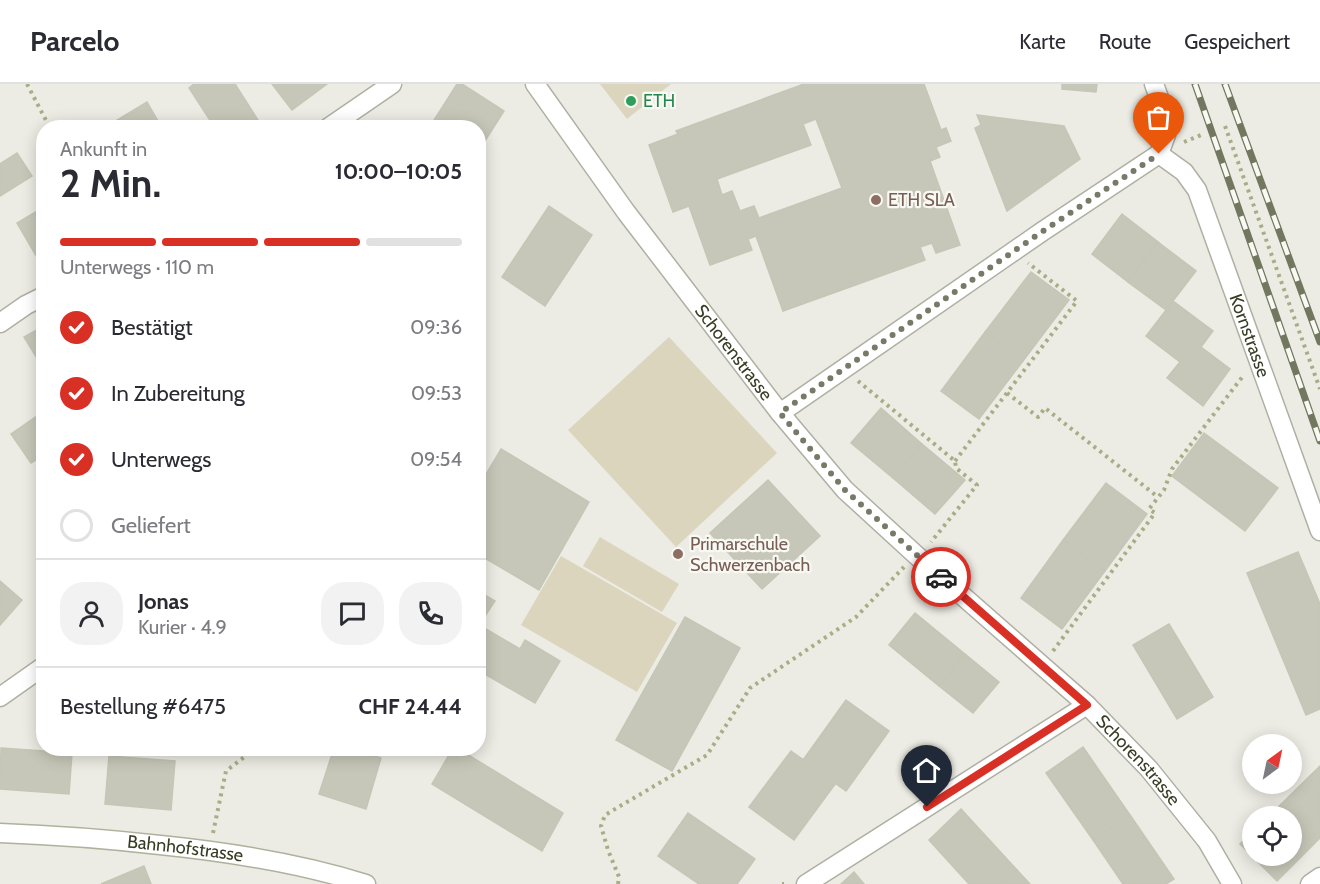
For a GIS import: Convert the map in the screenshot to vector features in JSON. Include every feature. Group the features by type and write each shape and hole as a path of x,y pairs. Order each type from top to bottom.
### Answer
{"street":[{"path":"340,120 392,84"},
{"name":"Schorenstrasse","path":"535,84 626,212 780,413 845,490 1087,705 1149,769 1207,841 1232,884"},
{"path":"780,413 1159,154 1166,135 1167,120 1154,84"},
{"name":"Kornstrasse","path":"1159,154 1184,172 1197,190 1320,531"},
{"path":"0,323 36,300"},
{"path":"0,697 36,672"},
{"path":"806,884 1087,705"},
{"name":"Bahnhofstrasse","path":"0,833 85,838 209,850 265,859 360,883"},
{"path":"1310,884 1320,877"}],"path":[{"path":"27,84 46,120"},
{"path":"1225,126 1320,389"},
{"path":"1190,140 1201,135"},
{"path":"955,461 1077,301 1013,252"},
{"path":"1042,666 1155,513 1149,509 1164,490 1172,469 1256,357"},
{"path":"618,884 619,877 601,826 605,815 707,755 750,688 856,617 916,555 929,545 977,485 956,468 955,461 844,369"},
{"path":"1007,393 1038,417 1045,408 1158,497"},
{"path":"209,850 226,771 246,756"}],"shaded area":[{"name":"ETH","path":"600,84 671,84 627,119"},
{"path":"669,337 777,453 676,547 568,430"},
{"path":"600,537 679,584 662,612 583,566"},
{"path":"561,556 677,623 637,692 521,625"}],"building":[{"path":"194,84 235,84 258,120 210,120 189,88"},
{"path":"272,84 327,84 292,110"},
{"path":"457,84 462,84 504,111 486,139 486,120 434,120"},
{"name":"ETH SLA","path":"804,84 924,84 941,130 946,128 951,141 936,147 940,157 930,161 960,245 936,253 932,243 920,247 925,260 783,311 756,236 748,239 752,250 710,265 689,206 673,212 649,145 678,134 676,131","holes":["816,119 842,188 759,218 754,206 740,211 732,191 722,195 717,179 811,145 803,124"]},
{"path":"1062,84 1097,84 1096,92 1062,89"},
{"path":"147,102 157,120 117,120"},
{"path":"977,115 1064,126 1080,159 1007,211 975,128 981,125"},
{"path":"17,153 32,176 0,196 0,164"},
{"path":"549,206 592,235 545,306 502,277"},
{"path":"36,212 36,256 17,223"},
{"path":"1122,214 1158,242 1128,282 1092,254"},
{"path":"1158,242 1196,271 1166,310 1128,282"},
{"path":"1031,272 1069,300 1023,361 985,332"},
{"path":"1173,301 1213,331 1201,347 1230,369 1203,406 1167,378 1180,362 1146,336"},
{"path":"36,330 36,356 24,337"},
{"path":"985,332 1023,361 979,419 941,391"},
{"path":"881,408 922,444 893,478 851,443"},
{"path":"36,417 36,460 31,463 11,434"},
{"path":"1204,433 1278,488 1245,531 1172,476"},
{"path":"922,444 965,480 935,514 893,478"},
{"path":"501,449 589,502 539,590 486,559 486,474"},
{"path":"768,480 820,536 762,589 710,533"},
{"path":"1106,483 1147,514 1105,571 1063,540"},
{"path":"1063,540 1105,571 1062,629 1021,598"},
{"path":"1298,552 1320,604 1320,709 1306,715 1247,573"},
{"path":"0,581 22,600 0,625"},
{"path":"486,596 495,601 486,614"},
{"path":"915,613 965,654 939,686 889,645"},
{"path":"685,617 740,648 672,771 616,740"},
{"path":"1169,624 1213,697 1177,719 1133,645"},
{"path":"486,629 520,649 525,640 560,661 535,703 486,675"},
{"path":"965,654 999,682 973,713 939,686"},
{"path":"846,700 889,731 846,791 803,760"},
{"path":"1083,747 1130,815 1093,840 1046,773"},
{"path":"1,748 36,750 36,756 72,756 69,794 0,789"},
{"path":"791,751 836,783 794,840 749,807"},
{"path":"109,756 175,761 171,810 105,804"},
{"path":"331,756 381,758 366,809 319,794"},
{"path":"448,756 470,756 563,813 542,851 432,784"},
{"path":"1320,766 1320,838 1302,856 1302,806 1279,806 1291,794 1302,794 1302,784"},
{"path":"961,809 1017,870 1002,884 969,884 929,840"},
{"path":"688,813 755,859 737,884 699,884 658,856"},
{"path":"1130,815 1174,879 1166,884 1123,884 1093,840"},
{"path":"144,866 151,884 101,884"},
{"path":"1262,866 1292,866 1277,881"},
{"path":"1017,870 1030,884 1002,884"},
{"path":"854,872 864,884 841,884"}],"railway":[{"path":"1195,84 1320,441"},
{"path":"1225,84 1320,342"}],"way so far":[{"path":"941,577 845,490 780,413 1043,231 1159,154"}],"place":[{"name":"ETH","path":"631,101"},
{"name":"ETH SLA","path":"876,200"},
{"name":"Primarschule Schwerzenbach","path":"678,554"}],"route":[{"path":"927,807 1087,705 941,577"}]}
